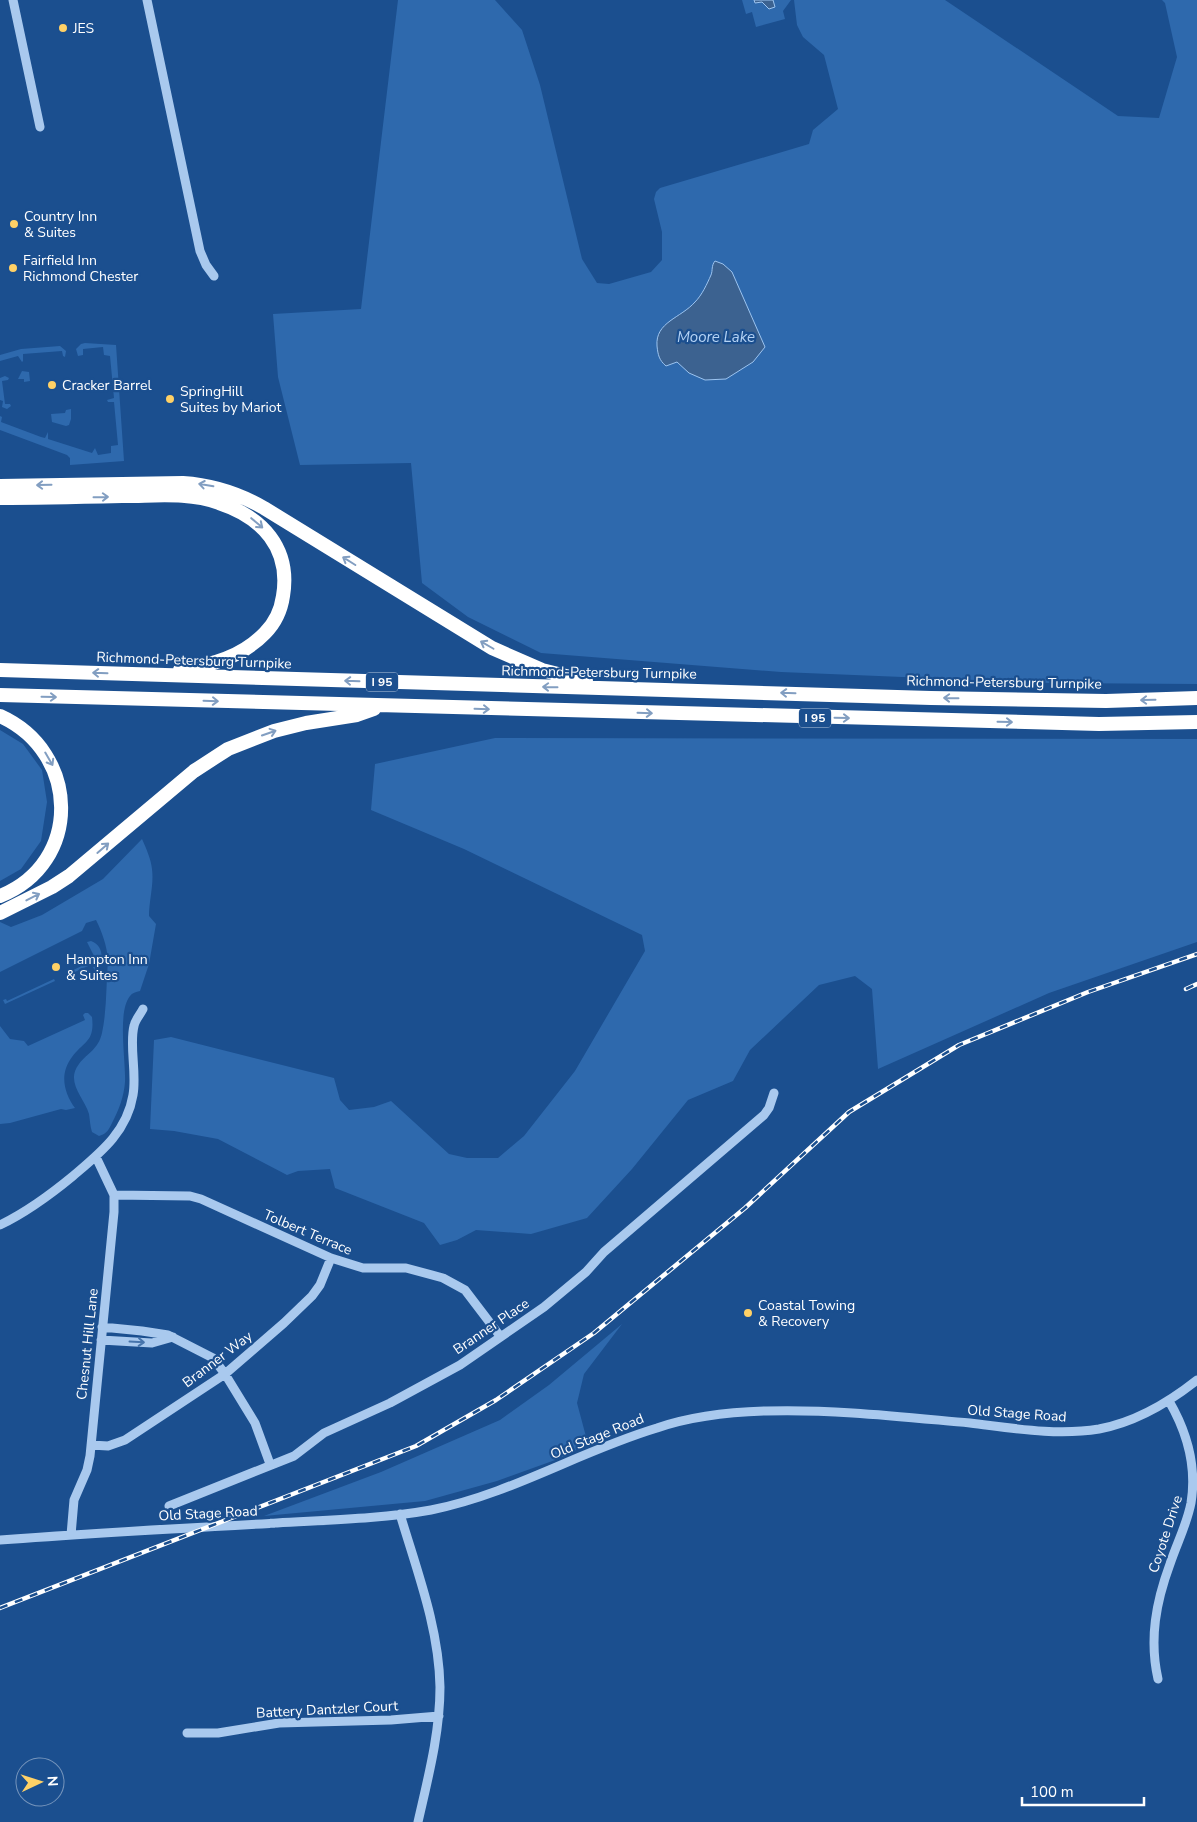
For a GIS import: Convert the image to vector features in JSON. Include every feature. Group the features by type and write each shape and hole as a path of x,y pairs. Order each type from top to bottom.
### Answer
{"highway":[{"path":"0,486 183,483 200,484 230,491 264,508 444,620 508,656 542,670 616,688"},
{"path":"0,498 183,496 217,502 236,509 259,523 268,533 280,554 285,580 282,604 278,614 265,633 241,652 227,658 203,666 149,675"},
{"name":"Richmond-Petersburg Turnpike","path":"0,670 1048,700 1197,698"},
{"name":"I 95","path":"0,695 1089,724 1197,722"},
{"path":"0,913 52,887 69,876 194,770 228,749 274,731 306,723 357,715 382,706"},
{"path":"0,716 19,726 31,736 47,755 57,777 61,804 58,831 46,859 30,878 20,886 0,896"}],"street":[{"path":"13,0 40,127"},
{"path":"147,0 200,251 206,265 214,276"},
{"path":"0,1225 40,1201 96,1157 122,1127 129,1111 135,1079 132,1035 135,1022 143,1009"},
{"name":"Branner Place","path":"169,1506 294,1456 324,1434 390,1403 460,1365 544,1307 573,1284 604,1252 764,1115 769,1108 774,1093"},
{"name":"Chesnut Hill Lane","path":"71,1534 74,1500 87,1470 91,1445 114,1212 114,1194 96,1157"},
{"name":"Tolbert Terrace","path":"114,1194 190,1196 201,1199 331,1258 363,1268 406,1268 443,1278 465,1290 500,1336"},
{"name":"Branner Way","path":"91,1445 108,1446 124,1440 225,1374 312,1296 320,1286 331,1258"},
{"path":"102,1327 142,1330 168,1335 213,1358 255,1423 270,1464"},
{"path":"101,1340 152,1343 173,1337"},
{"name":"Old Stage Road","path":"0,1540 400,1514 432,1509 496,1492 625,1438 658,1427 714,1415 770,1411 824,1412 938,1420 1060,1432 1092,1430 1133,1419 1169,1401 1197,1380"},
{"name":"Coyote Drive","path":"1158,1679 1153,1647 1155,1619 1170,1564 1187,1521 1193,1490 1193,1474 1188,1442 1169,1401"},
{"path":"400,1514 436,1640 440,1688 439,1716 433,1755 418,1822"},
{"name":"Battery Dantzler Court","path":"187,1733 218,1733 279,1722 391,1720 439,1716"}],"shaded area":[{"path":"398,0 495,0 522,30 540,85 582,259 597,283 609,284 651,272 662,260 662,232 654,199 656,192 660,188 809,144 813,130 838,109 824,55 803,37 797,25 794,0 945,0 1118,116 1159,118 1177,57 1165,3 1162,0 1197,0 1197,684 1051,683 781,672 541,653 468,617 422,583 411,463 300,465 278,377 273,314 361,309"},
{"path":"742,0 791,0 783,11 785,19 756,27 752,12 746,14"},
{"path":"85,343 116,345 124,461 70,465 70,458 67,455 0,430 0,416 2,417 1,422 41,437 45,438 48,432 48,439 92,453 95,448 98,455 111,453 111,446 118,445 114,402 108,402 107,400 114,398 110,356 104,355 103,347 83,349 83,355 78,356 76,349"},
{"path":"60,346 66,351 65,357 62,351 23,354 22,362 18,356 0,361 0,355 21,349"},
{"path":"22,371 29,372 30,381 24,382 24,379 18,379"},
{"path":"5,376 9,378 2,381 5,404 10,404 11,406 7,409 2,407 3,401 0,400 0,378"},
{"path":"71,409 69,425 66,426 52,422 51,414 65,413 66,410"},
{"path":"0,730 23,744 42,770 47,802 41,841 21,869 0,881"},
{"path":"495,738 1197,739 1197,942 1049,993 878,1069 872,989 855,976 819,985 750,1050 733,1081 688,1100 632,1169 587,1218 531,1234 476,1230 457,1240 440,1245 424,1223 335,1188 330,1169 298,1171 287,1175 218,1139 174,1131 150,1129 154,1040 171,1037 334,1078 340,1100 349,1110 374,1107 391,1101 449,1154 467,1158 498,1158 524,1136 575,1071 645,951 642,935 464,849 371,810 375,764"},
{"path":"142,839 152,869 149,916 156,924 149,964 140,991 130,996 124,1013 125,1082 122,1098 109,1129 99,1136 92,1132 89,1114 77,1089 74,1077 79,1064 98,1043 104,1024 108,960 102,934 96,920 86,923 82,931 0,972 0,922 11,927 42,915 103,879"},
{"path":"91,941 98,946 101,953 99,971 96,973 93,967 99,965 97,962 68,975 67,973 95,958 87,942"},
{"path":"54,979 55,981 5,1004 3,1000 6,999 7,1001"},
{"path":"85,1013 92,1017 92,1032 88,1040 68,1063 64,1077 68,1096 75,1108 61,1109 0,1124 0,1026 10,1039 24,1041 28,1046 85,1020 83,1015"},
{"path":"622,1324 584,1374 577,1403 588,1444 558,1459 497,1481 425,1501 264,1516 381,1472 500,1420 549,1385"}],"water":[{"path":"754,0 773,0 775,7 769,9 762,2 755,3"},
{"name":"Moore Lake","path":"715,261 723,264 732,272 765,347 753,362 726,379 705,380 689,373 677,362 666,366 658,355 657,338 664,326 689,308 700,296 711,275"}],"railway":[{"path":"0,1608 416,1446 496,1400 594,1333 745,1208 849,1112 959,1045 1088,992 1197,954"},
{"path":"1186,989 1197,984"}],"place":[{"name":"JES","path":"63,28"},
{"name":"Country Inn & Suites","path":"14,224"},
{"name":"Fairfield Inn Richmond Chester","path":"13,268"},
{"name":"Cracker Barrel","path":"52,385"},
{"name":"SpringHill Suites by Mariot","path":"170,399"},
{"name":"Hampton Inn & Suites","path":"56,967"},
{"name":"Coastal Towing & Recovery","path":"748,1313"}]}
